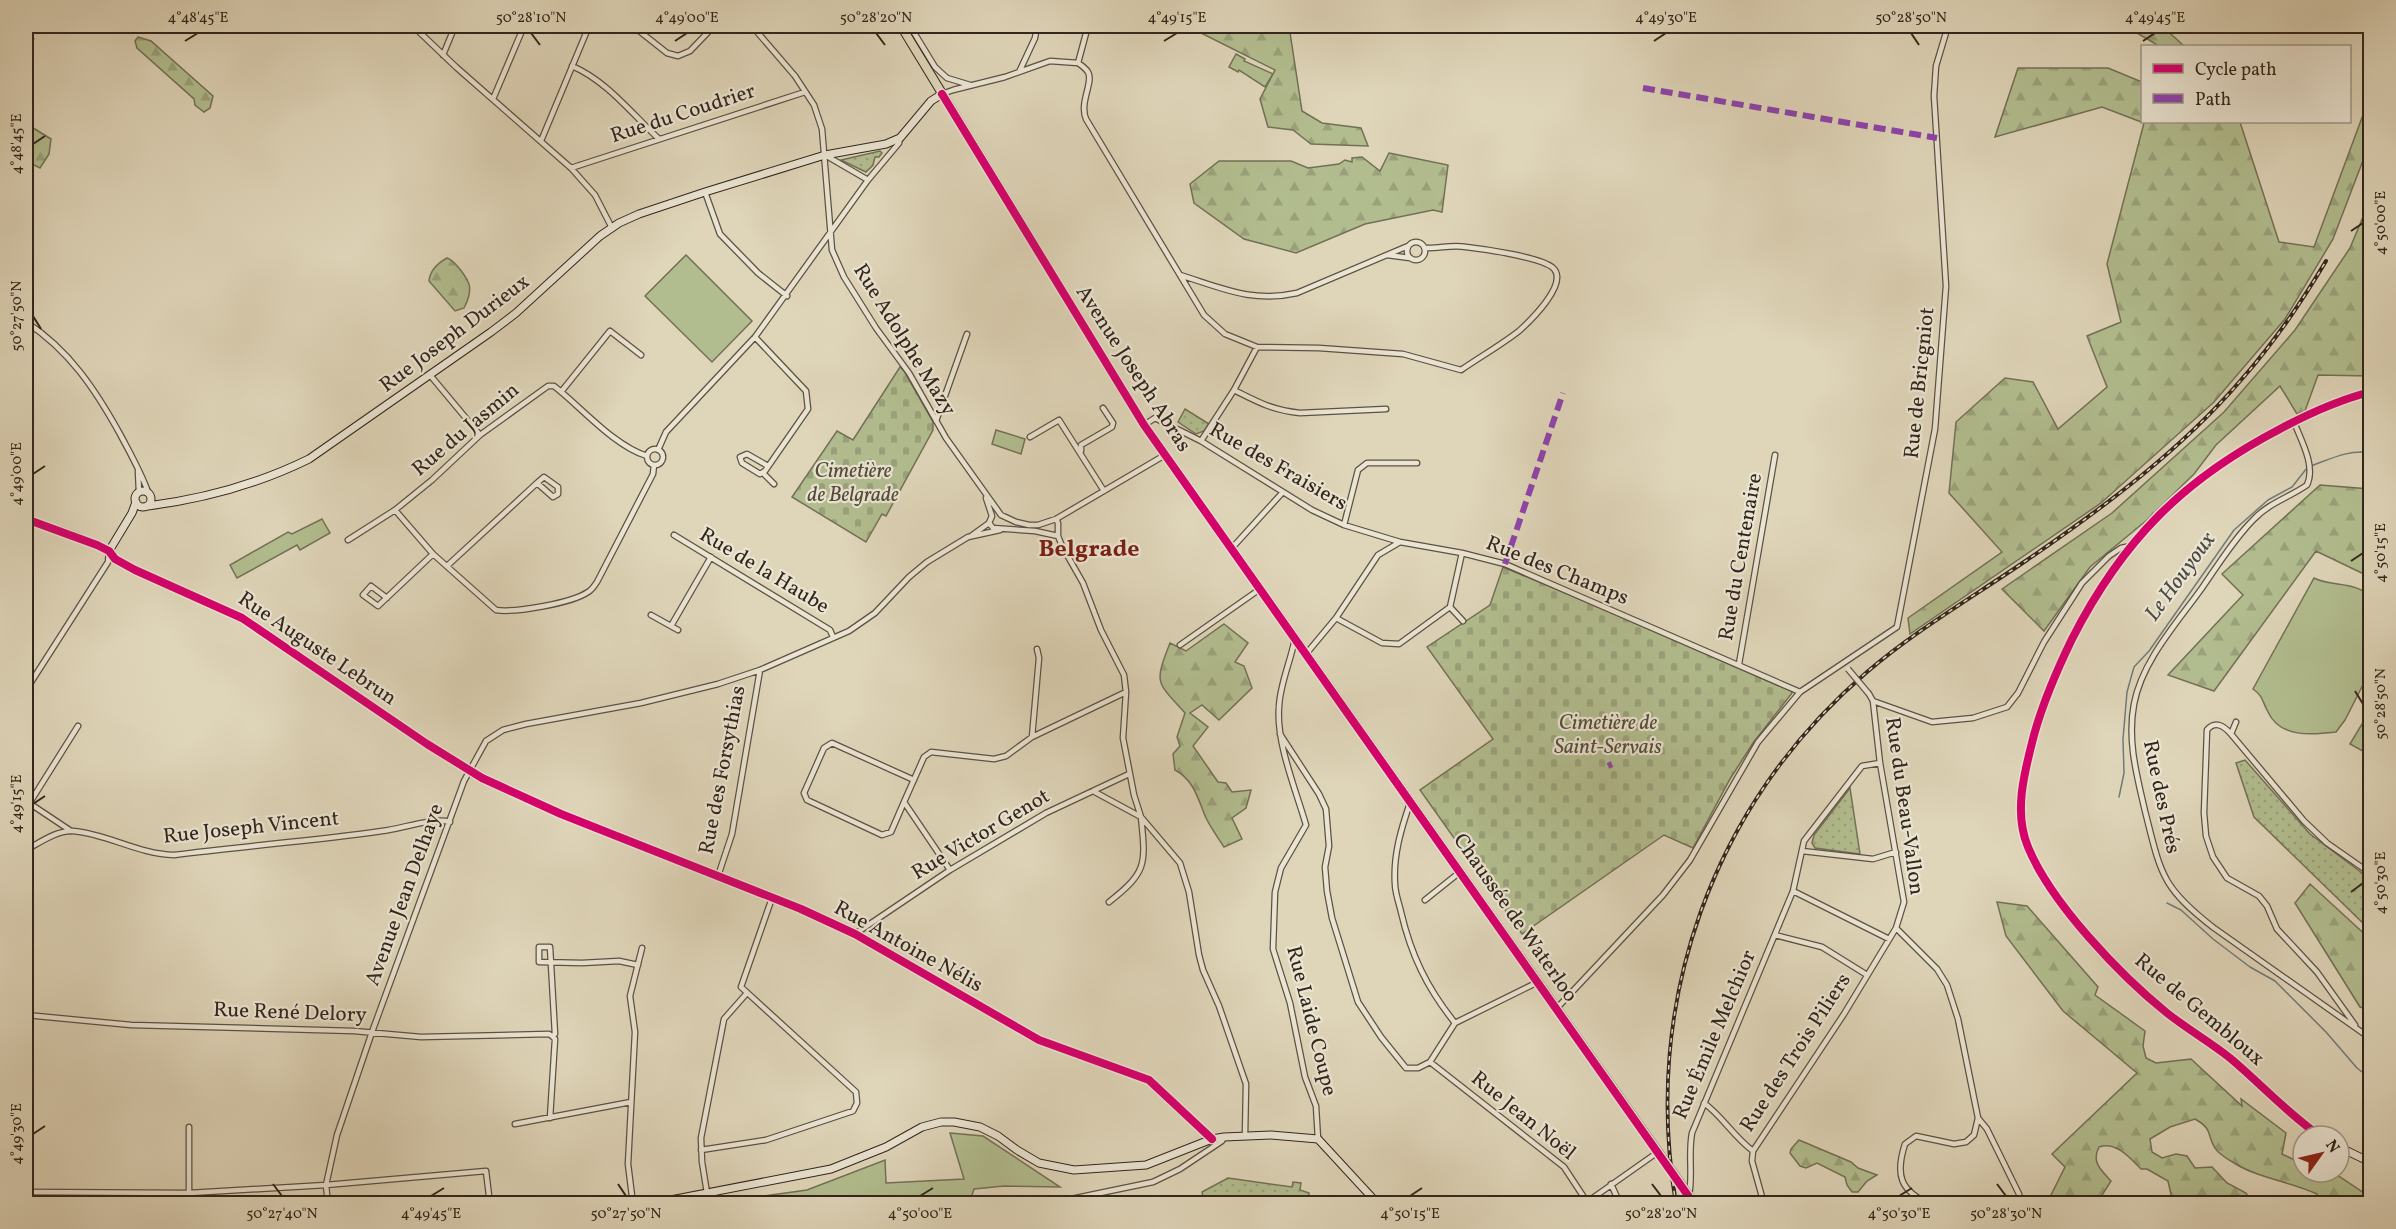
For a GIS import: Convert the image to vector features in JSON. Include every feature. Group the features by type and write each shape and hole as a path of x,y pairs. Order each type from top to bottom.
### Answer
{"main road":[{"name":"Avenue Joseph Abras","path":"901,26 1144,425 1306,654"},
{"name":"Chaussée de Waterloo","path":"1306,654 1694,1203"}],"street":[{"path":"413,26 571,168 595,195 612,228"},
{"path":"443,55 455,26"},
{"path":"493,99 524,26"},
{"path":"541,141 590,26"},
{"path":"633,26 668,53 678,56 690,51 714,26"},
{"name":"Rue Adolphe Mazy","path":"752,26 795,76 814,105 822,129 832,250 844,277 876,328 909,373 936,421 1001,515"},
{"path":"910,26 935,67 947,78 973,86"},
{"path":"1020,70 1038,26"},
{"path":"1077,63 1088,26"},
{"name":"Rue de Bricgniot","path":"1556,1008 1663,895 1690,860 1758,742 1800,692 1897,627 1935,429 1946,285 1934,96 1936,66 1948,26"},
{"path":"658,450 666,432 755,337 868,180 931,101 942,94 1005,78 1020,70 1050,61 1077,63 1088,72 1090,79 1083,104 1086,119 1180,275 1211,323 1225,334 1257,347 1319,348 1403,354 1461,370 1519,331 1547,301 1557,284 1556,273 1552,267 1534,260 1464,246 1425,248 1416,242 1297,293 1275,297 1248,296 1180,275"},
{"path":"572,66 600,82 659,139"},
{"name":"Rue du Coudrier","path":"571,168 805,92"},
{"name":"Rue Joseph Durieux","path":"109,551 132,513 142,505 165,504 276,475 309,459 516,313 577,256 612,228 639,214 705,192 825,155 886,144 900,138"},
{"path":"825,155 868,180"},
{"path":"705,192 720,234 758,273 786,296"},
{"path":"1408,246 1407,254 1410,258"},
{"path":"1387,255 1421,259 1425,254 1425,248"},
{"path":"26,322 59,348 87,378 104,405 150,495"},
{"path":"641,355 610,330 561,392 589,418 636,453 647,456"},
{"path":"936,421 967,333"},
{"path":"755,337 806,391 808,399 807,409 763,473"},
{"path":"1201,441 1234,390 1257,347"},
{"path":"429,375 480,435"},
{"name":"Rue du Jasmin","path":"348,540 395,510 432,480 480,435 548,386 554,386 561,392"},
{"path":"1234,390 1270,408 1287,412 1386,409"},
{"name":"Rue de Gembloux","path":"2303,1124 2288,1113 2228,1056 2146,995 2065,907 2038,868 2022,830 2023,776 2039,717 2057,670 2090,605 2131,546 2168,505 2208,472 2237,453 2294,422 2370,392"},
{"path":"1082,456 1081,445 1112,427 1113,423 1103,408"},
{"name":"Rue des Fraisiers","path":"1144,425 1155,418 1201,441 1283,492 1344,525 1400,542"},
{"path":"1030,437 1059,420 1104,491"},
{"name":"Rue des Prés","path":"2294,422 2309,463 2311,473 2307,485 2266,509 2254,519 2231,546 2155,655 2137,692 2132,716 2133,761 2158,864 2173,892 2189,909 2214,928 2366,1035"},
{"path":"651,450 658,450 663,459 660,464 649,463 647,456 651,450"},
{"path":"768,466 747,454 740,456 742,463 760,474 763,473 774,484"},
{"path":"968,537 989,523 992,516 1001,515 1029,525 1056,519 1165,455"},
{"name":"Rue du Centenaire","path":"1739,664 1776,455"},
{"path":"1344,525 1358,470 1367,463 1417,463"},
{"path":"395,510 433,554 496,610 507,612 578,597 590,591 597,582 652,474 654,465"},
{"path":"136,466 139,492 135,497 142,505 150,495"},
{"path":"447,566 537,483 544,477 558,487 558,494 553,497 537,483"},
{"path":"139,492 150,495 165,504"},
{"path":"1232,548 1283,492"},
{"name":"Rue Adolphe Mazy","path":"985,494 992,516"},
{"path":"1065,514 1058,536 1090,597 1105,639 1121,667 1126,692 1123,738 1129,774 1141,817 1142,866 1138,876 1109,902"},
{"path":"26,519 78,537 109,551 108,562 26,690"},
{"path":"1056,519 1059,530"},
{"path":"1009,530 1016,527 1016,522"},
{"path":"989,523 990,527 1000,530"},
{"path":"1046,523 1044,527 1048,533"},
{"path":"968,537 1000,530 1048,533 1058,536"},
{"name":"Rue de la Haube","path":"674,535 830,630 833,637"},
{"name":"Avenue Jean Delhaye","path":"328,1203 326,1185 337,1135 372,1032 469,771 486,741 503,730 652,700 718,684 760,670 849,631 874,613 918,570 968,537"},
{"path":"1306,654 1336,618 1378,555 1400,542"},
{"name":"Rue des Champs","path":"1400,542 1462,553 1505,564 1800,692"},
{"path":"1844,663 1873,701 1932,722 1973,718 2007,707 2018,693 2044,642 2082,583 2115,552 2131,546"},
{"name":"Rue Auguste Lebrun","path":"109,551 115,559 135,570 242,618 469,771"},
{"path":"1336,618 1382,643 1399,644 1450,607 1462,553"},
{"path":"387,598 371,586 363,595 378,606 387,598 433,554"},
{"path":"671,626 711,557"},
{"path":"1180,645 1260,589"},
{"path":"1450,607 1463,621"},
{"path":"651,615 678,630"},
{"name":"Rue Laide Coupe","path":"1295,638 1280,695 1280,734 1306,825 1281,868 1275,892 1273,949 1290,1004 1305,1077 1316,1106 1318,1139"},
{"path":"1032,737 1039,658 1037,649"},
{"name":"Rue des Forsythias","path":"718,876 732,834 760,670"},
{"path":"914,780 832,743 824,748 804,794 807,800 882,835 891,832 924,758 931,752 994,759 1006,756 1032,737 1126,692"},
{"name":"Rue du Beau-Vallon","path":"1873,701 1880,763 1904,902 1896,928"},
{"path":"2231,734 2236,722"},
{"path":"2366,1035 2317,972 2277,929 2267,906 2259,896 2227,878 2213,857 2206,836 2204,813 2207,730 2219,724 2225,727 2304,821 2327,843 2370,870"},
{"path":"27,803 78,726"},
{"path":"1280,734 1319,794 1326,809 1329,846 1325,867 1327,891 1332,918 1358,1002 1381,1037 1406,1068 1418,1068 1430,1062 1455,1023 1538,982"},
{"name":"Rue Émile Melchior","path":"1689,1196 1691,1184 1689,1146 1692,1133 1793,891 1804,841 1862,766 1880,763"},
{"name":"Rue Antoine Nélis","path":"469,771 561,814 772,898 855,934 1039,1040 1149,1080 1212,1139"},
{"name":"Rue Victor Genot","path":"855,934 950,870 1046,813 1129,774"},
{"path":"1093,791 1141,817 1180,863 1189,892 1199,955 1246,1084 1245,1136"},
{"path":"904,802 950,870"},
{"path":"1411,802 1402,825 1396,857 1395,886 1406,936 1418,968 1455,1023"},
{"name":"Rue Joseph Vincent","path":"27,803 72,831 153,854 174,855 388,831 441,820 450,822"},
{"path":"26,850 50,837 72,831"},
{"path":"1802,851 1874,859 1896,852"},
{"path":"1425,900 1460,872"},
{"path":"1793,891 1888,939"},
{"path":"701,1150 766,1140 853,1111 857,1103 856,1092 741,987 772,898"},
{"path":"1896,928 1936,969 1947,985 1958,1019 1978,1118 1974,1135 1966,1142 1954,1144 1916,1136 1905,1144 1899,1170 1905,1188 1915,1197 1930,1203"},
{"name":"Rue des Trois Piliers","path":"1764,1203 1752,1161 1753,1151 1844,1014 1896,928"},
{"path":"1775,935 1822,947 1868,975"},
{"path":"633,1203 628,1164 635,1032 630,996 642,948"},
{"path":"550,1118 555,1039 552,1036 555,1034 551,962 619,961 638,965"},
{"path":"707,1193 701,1150 724,1019 747,993"},
{"name":"Rue René Delory","path":"26,1015 131,1025 372,1032 422,1036 549,1034 552,1036"},
{"name":"Rue Jean Noël","path":"1430,1062 1564,1167 1587,1202 1611,1184"},
{"path":"515,1124 631,1102"},
{"path":"1704,1103 1716,1112 1737,1139 1753,1151"},
{"path":"1978,1118 1987,1129 2019,1194"},
{"path":"650,1203 831,1169 872,1153 922,1127 941,1122 967,1123 980,1127 1039,1163 1074,1170 1146,1165 1212,1139 1224,1137 1286,1135 1318,1139 1378,1203"},
{"path":"189,1126 189,1193"},
{"path":"1047,1203 1159,1179 1222,1142 1224,1137"},
{"path":"1620,1203 1611,1184 1658,1152"},
{"path":"2351,1152 2370,1162"},
{"path":"26,1192 189,1193 326,1185 486,1171 490,1203"}],"green space":[{"path":"1187,26 1289,26 1302,111 1322,123 1361,128 1368,146 1311,144 1293,130 1268,127 1260,99 1275,70"},
{"path":"2125,26 2162,26 2183,45 2157,45"},
{"path":"138,37 151,41 213,96 210,108 204,112 195,105 194,99 137,48 135,41"},
{"path":"1236,54 1245,59 1244,61 1273,74 1265,87 1239,70 1238,72 1229,67"},
{"path":"2018,68 2108,68 2141,82 2141,122 2102,107 1995,137"},
{"path":"2370,96 2370,139 2367,150 2333,239 2285,319 2214,402 2101,503 1910,634 1908,618 2002,552 1949,493 1956,422 2005,378 2033,382 2058,429 2107,387 2087,336 2121,322 2107,264 2144,123 2240,123 2279,242 2314,247"},
{"path":"26,118 30,126 51,139 49,154 40,168 26,161"},
{"path":"880,151 882,153 879,157 875,157 873,165 866,172 841,160"},
{"path":"1389,153 1448,165 1442,212 1433,210 1365,224 1296,253 1244,239 1194,203 1190,184 1219,161 1291,161 1308,168 1339,164 1345,160 1352,162 1352,158 1362,157 1380,171"},
{"path":"2370,200 2370,376 2318,375 2305,411 2297,414 2280,386 2216,445 2194,474 2147,520 2090,567 2044,631 2002,589 2112,513 2224,412 2295,330 2350,248"},
{"path":"686,255 752,321 712,362 645,296"},
{"path":"447,258 460,269 470,287 464,308 455,311 429,281 435,268"},
{"name":"Cimetière de Belgrade","path":"900,367 933,422 933,430 886,516 882,514 866,542 792,497 837,431 853,440"},
{"path":"1185,409 1209,424 1204,431 1196,434 1178,422"},
{"path":"996,430 1025,439 1021,454 992,444"},
{"path":"2320,485 2370,489 2370,577 2316,551 2214,691 2168,675 2243,595 2222,574"},
{"path":"322,519 330,533 300,550 297,545 237,578 230,565 288,532 292,534"},
{"name":"Cimetière de Saint-Servais","path":"1503,567 1682,642 1792,693 1753,743 1730,779 1693,848 1664,835 1522,934 1420,790 1493,739 1427,647 1490,605"},
{"path":"2314,578 2328,583 2351,586 2365,592 2370,597 2370,671 2345,720 2336,732 2307,734 2288,731 2280,727 2268,712 2261,696 2253,689"},
{"path":"1224,624 1248,643 1235,662 1244,666 1252,688 1219,720 1202,705 1190,713 1208,727 1193,746 1218,782 1226,783 1232,792 1251,790 1246,808 1232,818 1242,839 1224,847 1208,822 1191,785 1175,770 1173,754 1180,746 1177,737 1185,713 1163,688 1160,675 1170,643 1186,651"},
{"path":"2368,714 2370,715 2370,755 2350,744"},
{"path":"2245,760 2310,834 2370,879 2370,930 2254,817 2236,763"},
{"path":"1850,788 1860,854 1815,848 1812,843 1814,835"},
{"path":"2310,884 2370,939 2370,1010 2360,1007 2295,903"},
{"path":"1997,902 2027,906 2098,987 2095,995 2145,1031 2143,1046 2146,1058 2156,1063 2191,1059 2242,1106 2241,1099 2286,1133 2282,1154 2291,1158 2291,1184 2350,1184 2370,1197 2370,1203 2319,1203 2317,1194 2244,1168 2216,1150 2207,1129 2195,1119 2170,1127 2150,1139 2152,1152 2162,1158 2176,1154 2187,1156 2195,1168 2212,1167 2227,1183 2246,1193 2249,1198 2245,1203 2186,1203 2181,1197 2172,1199 2168,1181 2147,1169 2141,1169 2117,1148 2105,1146 2099,1147 2096,1157 2101,1169 2111,1181 2097,1203 2047,1203 2065,1167 2052,1154 2137,1073 2063,1011 2006,936"},
{"path":"950,1133 983,1136 1060,1187 1004,1186 974,1189 969,1204 713,1203 807,1190 885,1160 886,1183 964,1179"},
{"path":"1799,1140 1877,1175 1867,1181 1858,1192 1852,1192 1845,1177 1817,1163 1806,1168 1800,1166 1790,1153"},
{"path":"1228,1178 1292,1187 1293,1182 1301,1183 1300,1190 1309,1193 1307,1203 1204,1203 1202,1192"}],"waterway":[{"name":"Le Houyoux","path":"2311,466 2355,452 2370,453"},
{"name":"Le Houyoux","path":"2119,797 2124,773 2123,739 2127,692 2134,667 2149,651 2234,530 2268,500 2292,487 2307,468"},
{"name":"Le Houyoux","path":"2167,903 2181,910 2213,939 2250,967 2275,981 2326,1032 2357,1068 2370,1078"}],"railway":[{"path":"1676,1204 1668,1129 1670,1054 1681,982 1701,912 1729,846 1767,783 1813,725 1867,672 1925,628 2084,520 2140,477 2193,430 2218,406 2265,352 2326,261"}],"marked path":[{"path":"26,47 39,26"},
{"path":"1643,88 1937,138"},
{"path":"1505,564 1563,393"},
{"path":"1608,766 1612,764"}],"cycle path":[{"path":"942,94 1144,425 1694,1204"},
{"path":"2304,1124 2230,1058 2148,997 2088,937 2053,891 2028,847 2021,820 2022,791 2034,735 2056,674 2091,604 2134,543 2184,492 2245,449 2313,413 2370,392"},
{"path":"26,519 97,545 109,551 115,559 135,570 242,618 427,744 482,778 561,814 801,909 855,934 1039,1040 1149,1080 1212,1139"}],"district":[{"name":"Belgrade","path":"1089,550"}]}
